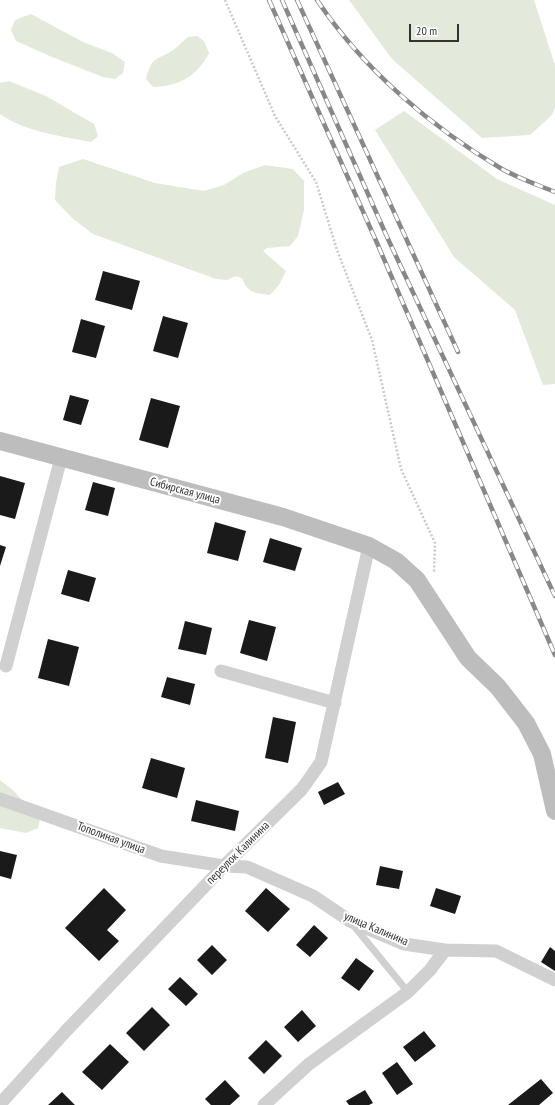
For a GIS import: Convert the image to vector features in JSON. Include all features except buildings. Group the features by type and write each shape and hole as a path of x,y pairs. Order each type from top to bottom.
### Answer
{"street":[{"name":"Сибирская улица","path":"0,441 283,518 369,546 396,561 417,580 468,658 498,687 530,728 542,754 555,811"},
{"path":"6,666 61,458"},
{"name":"переулок Калинина","path":"0,1104 65,1032 224,866 302,789 321,762 369,546"},
{"path":"221,671 335,703"},
{"name":"Тополиная улица","path":"0,799 161,856 224,866"},
{"name":"улица Калинина","path":"224,866 247,867 313,896 350,921 404,944 445,950 496,951 555,980"},
{"path":"264,1105 309,1064 408,992 430,970 445,950"}],"lane":[{"path":"350,921 408,992"}],"path":[{"path":"225,0 275,116 316,182 337,250 372,340 401,469 435,543 432,602"}],"shaded area":[{"path":"349,0 534,0 555,65 555,107 552,115 530,135 482,138 392,59"},
{"path":"31,14 83,42 112,53 125,62 123,73 115,79 103,77 16,41 11,30 15,20"},
{"path":"197,36 204,41 209,53 199,68 193,74 179,82 153,87 146,79 150,66 153,62 175,49 188,37"},
{"path":"9,81 46,96 94,124 98,136 91,142 56,135 21,125 0,114 0,83"},
{"path":"404,111 497,179 555,205 555,384 543,385 515,310 454,257 375,130"},
{"path":"83,159 155,183 204,191 224,185 243,173 265,165 293,169 304,181 304,210 298,236 290,246 267,248 263,251 286,271 279,285 270,295 256,293 247,287 242,278 236,276 227,280 216,279 93,234 72,218 55,200 59,167"},
{"path":"0,780 13,790 40,820 38,828 26,833 0,828"}],"railway":[{"path":"269,0 377,243 555,655"},
{"path":"282,0 388,239 555,596"},
{"path":"297,0 458,352"},
{"path":"317,0 355,50 400,95 424,115 450,135 502,169 555,192"}]}
